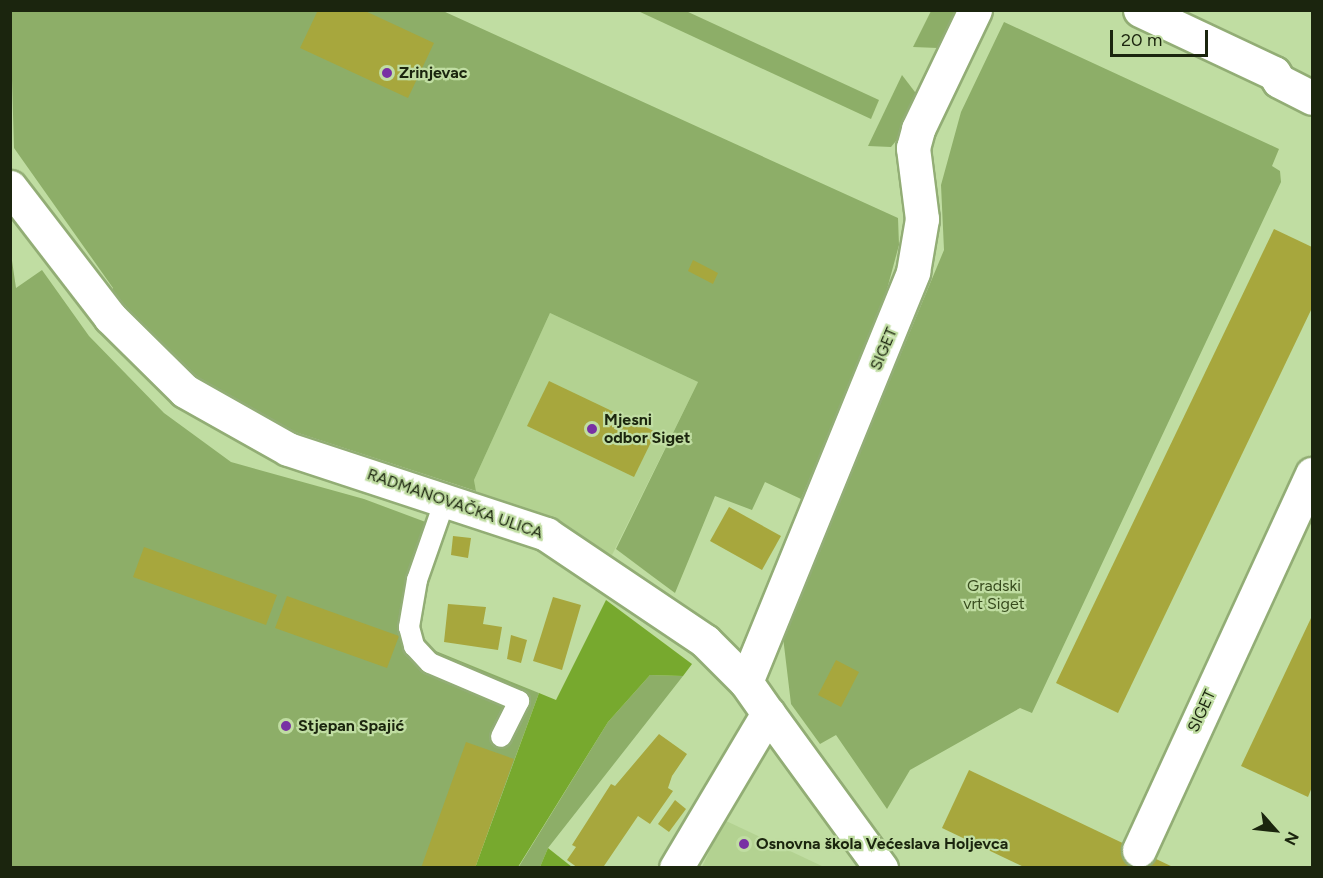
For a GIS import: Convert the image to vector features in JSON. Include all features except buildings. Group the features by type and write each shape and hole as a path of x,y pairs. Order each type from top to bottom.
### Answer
{"street":[{"name":"SIGET","path":"746,682 913,272 922,219 913,148 918,129 975,10"},
{"path":"1140,10 1274,73 1279,81 1312,98"},
{"path":"1274,73 1284,69 1312,82"},
{"name":"RADMANOVAČKA ULICA","path":"10,187 110,317 185,391 288,449 546,534 584,556 705,642 746,682 768,712"},
{"name":"SIGET","path":"1139,850 1312,474"},
{"path":"676,867 768,712 881,867"}],"lane":[{"path":"445,500 417,580 409,627 414,646 430,663 519,701 501,737"}],"shaded area":[{"path":"550,313 698,382 612,555 476,491 474,480"},
{"name":"Osnovna škola Većeslava Holjevca","path":"724,820 824,867 702,867"}],"green space":[{"path":"10,11 443,11 898,218 899,245 883,304 801,499 765,482 752,510 715,496 675,593 652,576 616,549 698,382 550,313 474,480 476,491 289,430 241,407 189,372 146,333 111,293 113,288 14,148"},
{"path":"638,11 686,11 879,100 871,119"},
{"path":"931,11 959,11 938,48 913,47"},
{"name":"Gradski vrt Siget","path":"1004,22 1279,149 1272,166 1280,171 1281,182 1032,713 1020,708 910,770 887,809 836,735 820,744 791,704 783,637 944,250 941,185 961,112"},
{"path":"902,75 918,96 905,130 891,147 868,146"},
{"name":"Stjepan Spajić","path":"10,247 16,288 42,270 89,336 164,413 231,462 364,499 447,530 423,597 420,624 426,647 539,693 475,867 11,867"},
{"path":"606,600 692,664 683,676 650,675 608,722 518,867 475,868 539,693 556,700"},
{"path":"650,675 683,676 548,848 540,867 518,868 608,722"},
{"path":"548,848 572,867 540,867"}],"place":[{"name":"Zrinjevac","path":"387,73"},
{"name":"Mjesni odbor Siget","path":"592,429"},
{"name":"Stjepan Spajić","path":"286,726"},
{"name":"Osnovna škola Većeslava Holjevca","path":"744,844"}]}
